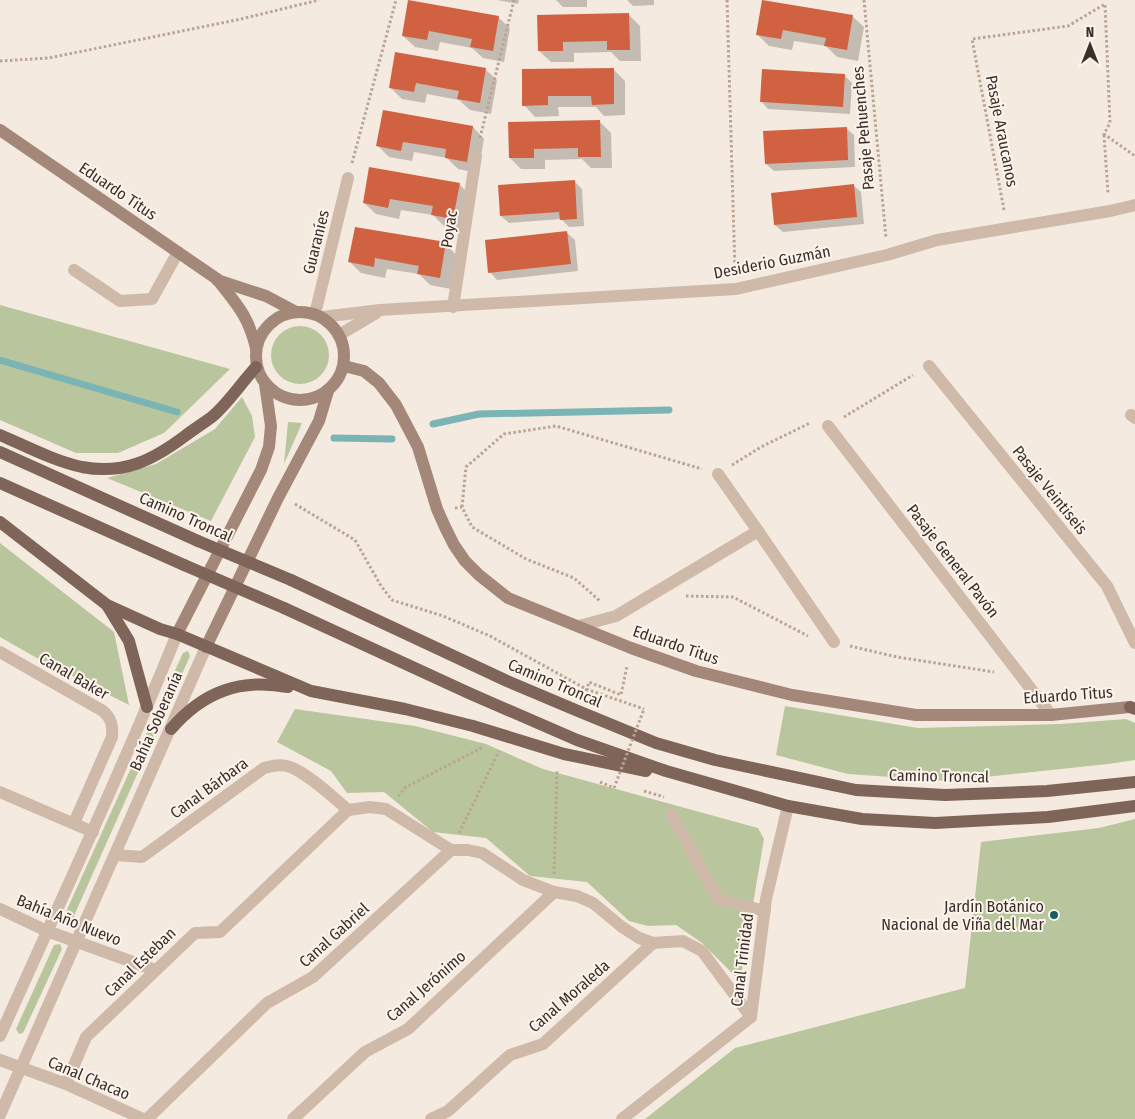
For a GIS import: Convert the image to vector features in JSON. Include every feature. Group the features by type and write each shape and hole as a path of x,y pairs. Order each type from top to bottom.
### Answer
{"main road":[{"path":"0,435 81,467 112,469 130,466 147,461 162,453 214,415 256,367"},
{"name":"Camino Troncal","path":"0,452 198,541 291,580 507,681 656,743 715,760 856,790 935,794 1047,791 1135,782"},
{"path":"0,483 578,740 666,771 788,806 862,819 935,823 1048,817 1135,806"},
{"path":"0,522 107,604 160,629 177,634 311,690"},
{"path":"107,604 129,641 147,708"},
{"path":"171,729 181,717 207,698 239,686 256,683 273,684 405,709 473,726 564,754 727,788"}],"street":[{"name":"Eduardo Titus","path":"0,130 217,279 266,296 296,312 318,315"},
{"name":"Poyac","path":"454,307 476,156"},
{"name":"Guaraníes","path":"318,315 348,178"},
{"name":"Desiderio Guzmán","path":"318,315 736,289 887,254 937,240 1110,211 1135,205"},
{"path":"74,270 120,302 152,299 178,252"},
{"name":"Eduardo Titus","path":"217,279 242,310 249,323 256,348 256,367 265,384 278,395 295,400 312,399 328,391"},
{"name":"Desiderio Guzmán","path":"339,335 380,310"},
{"name":"Eduardo Titus","path":"256,348 263,331 276,318 296,312"},
{"path":"318,315 332,325 339,335 344,350 344,366 338,380 328,391"},
{"name":"Eduardo Titus","path":"344,366 364,371 379,383 396,405 418,447 444,527 460,553 479,575 508,598 631,648 696,671 792,695 916,715 1051,715 1133,707"},
{"name":"Pasaje Veintiseis","path":"929,366 1107,586 1135,643"},
{"name":"Bahía Soberanía","path":"0,1036 93,832 177,634 261,470 269,447 271,426 265,384"},
{"name":"Bahía Soberanía","path":"0,1115 206,647 278,498 318,421 328,391"},
{"name":"Pasaje General Pavón","path":"828,426 1051,715"},
{"path":"718,474 834,642"},
{"path":"579,626 616,616 758,531"},
{"name":"Canal Baker","path":"0,652 102,711 112,723 112,737 74,824"},
{"name":"Canal Bárbara","path":"115,855 142,857 264,768 286,766 297,769 348,810"},
{"path":"0,792 93,832"},
{"path":"348,810 370,806 386,809 451,850 482,853 523,880 554,892 577,896 593,903 622,927 639,938 653,943 683,942 702,950 751,1017"},
{"name":"Canal Trinidad","path":"622,1119 751,1017 764,911 788,806"},
{"name":"Canal Esteban","path":"66,1084 86,1037 195,933 220,932 348,810"},
{"path":"672,814 718,899 764,911"},
{"name":"Canal Gabriel","path":"147,1119 267,1003 313,977 451,850"},
{"name":"Canal Jerónimo","path":"293,1119 365,1052 408,1029 554,892"},
{"name":"Bahía Año Nuevo","path":"0,910 47,931 155,970"},
{"name":"Canal Moraleda","path":"431,1119 448,1111 510,1056 543,1044 653,943"},
{"path":"0,1060 22,1067"},
{"name":"Canal Chacao","path":"22,1067 66,1084 143,1119"}],"path":[{"path":"0,61 49,58 242,19 319,0"},
{"path":"348,178 396,0"},
{"path":"476,156 514,0"},
{"path":"727,0 736,289"},
{"name":"Pasaje Pehuenches","path":"864,0 887,254"},
{"name":"Pasaje Araucanos","path":"1008,228 972,39 1068,26 1104,4 1110,123 1104,134"},
{"path":"1104,134 1135,156"},
{"path":"1104,134 1110,211"},
{"path":"616,616 574,578 526,559 472,527 462,508 466,467 504,434 556,426 718,474 760,448 818,420 828,426 929,366"},
{"path":"290,502 356,540 381,586 392,600 443,616 490,636 586,689 644,710 614,788"},
{"path":"437,509 462,508"},
{"path":"681,596 733,597 804,636 897,657 1021,676"},
{"path":"586,689 589,682 621,695 627,664"},
{"path":"386,809 406,787 490,744"},
{"path":"451,850 501,747 496,746"},
{"path":"554,892 558,764"},
{"path":"596,776 605,779"},
{"path":"614,782 624,784"},
{"path":"643,790 672,799 672,814"}],"green space":[{"path":"0,305 230,369 164,433 118,453 76,453 0,420"},
{"path":"294,326 306,326 321,334 329,349 329,361 321,376 306,384 294,384 279,376 271,361 271,349 279,334"},
{"path":"242,397 252,416 255,437 211,521 107,478 156,464 215,429"},
{"path":"288,422 302,423 284,464"},
{"path":"0,543 114,632 129,705 0,637"},
{"path":"188,651 190,656 73,918 67,919 65,914 183,653"},
{"path":"785,706 918,728 1060,724 1126,719 1135,723 1135,760 948,781 848,774 776,755"},
{"path":"295,709 415,726 486,744 543,769 758,828 764,839 740,981 702,943 676,925 648,926 629,921 587,882 530,876 486,838 433,832 384,792 347,793 331,771 277,742"},
{"name":"Jardín Botánico Nacional de Viña del Mar","path":"1135,819 1135,1119 645,1119 735,1048 965,988 981,842 1099,828"},
{"path":"60,944 62,949 23,1033 19,1034 16,1029 54,945"}],"building":[{"path":"408,0 499,16 493,51 470,47 472,39 429,31 427,40 402,36"},
{"path":"762,0 853,15 847,50 824,46 826,38 783,30 781,39 756,35"},
{"path":"629,13 630,50 607,50 607,41 563,42 563,51 538,51 537,15"},
{"path":"395,52 486,68 480,103 457,99 459,91 416,83 414,92 389,88"},
{"path":"614,68 614,104 592,105 591,96 548,96 548,105 522,106 522,69"},
{"path":"762,69 845,74 843,107 760,102"},
{"path":"383,110 473,126 467,162 445,158 446,149 403,142 401,151 376,146"},
{"path":"600,120 601,157 578,157 578,148 534,149 534,158 509,158 508,122"},
{"path":"847,127 848,160 765,164 763,131"},
{"path":"369,167 460,183 453,219 431,215 433,206 390,199 388,208 363,203"},
{"path":"575,180 577,219 560,220 559,212 500,216 498,185"},
{"path":"854,184 857,217 774,225 771,193"},
{"path":"355,227 446,242 440,278 417,274 419,266 375,258 374,267 348,262"},
{"path":"567,231 571,264 488,273 485,240"}],"waterway":[{"path":"0,360 177,412"},
{"path":"433,424 479,414 669,410"},
{"path":"334,438 392,439"}],"place":[{"name":"Jardín Botánico Nacional de Viña del Mar","path":"1054,915"}]}
